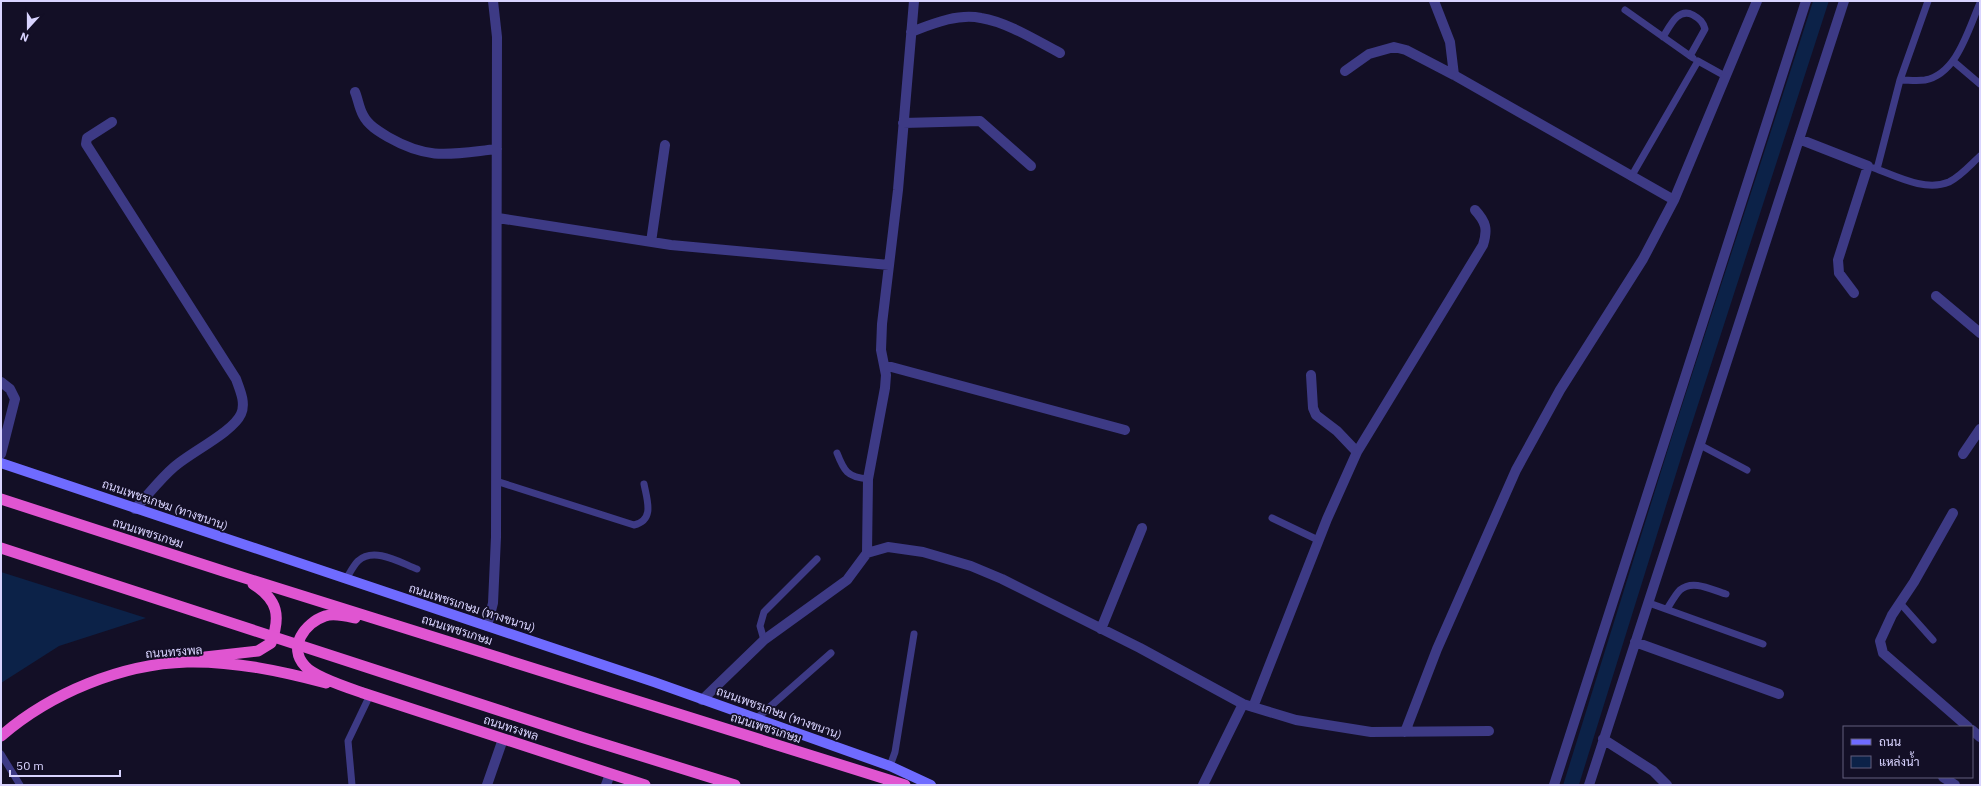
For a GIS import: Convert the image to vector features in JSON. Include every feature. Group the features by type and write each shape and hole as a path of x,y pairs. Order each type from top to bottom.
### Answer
{"highway":[{"name":"ถนนเพชรเกษม","path":"1,499 226,572 399,625 905,785"},
{"path":"1,548 225,622 735,785"},
{"path":"187,662 201,657 258,651 271,643 277,628 277,620 275,608 270,597 251,583 226,572"},
{"path":"367,694 333,682 305,666 299,655 299,639 305,628 312,622 326,616 341,615 399,625"},
{"name":"ถนนทรงพล","path":"1,736 19,721 73,690 125,671 187,662 229,663 286,672 367,694 645,785"}],"main road":[{"name":"ถนนเพชรเกษม (ทางขนาน)","path":"1,463 487,626 702,700 890,766 932,785"}],"street":[{"path":"487,626 493,603 496,537 498,218 497,37 493,1"},
{"path":"702,700 764,640 847,580 867,553 868,479 885,388 886,375 881,350 914,1"},
{"path":"1434,1 1450,42 1454,75"},
{"path":"1405,732 1437,649 1516,470 1560,390 1643,259 1674,200 1756,1"},
{"path":"1554,785 1806,1"},
{"path":"1589,785 1844,1"},
{"path":"911,32 935,23 962,18 980,17 1017,32 1060,53"},
{"path":"1345,71 1369,54 1394,48 1406,50 1454,75 1631,177 1674,200"},
{"path":"355,92 363,115 375,130 402,144 422,152 443,155 497,149"},
{"path":"903,123 980,121 1031,166"},
{"path":"112,122 88,138 86,144 236,379 243,397 242,413 232,428 197,450 173,468 135,509"},
{"path":"1799,139 1873,167 1838,260 1839,273 1854,293"},
{"path":"651,242 665,146"},
{"path":"1253,708 1318,540 1357,452 1483,245 1487,228 1483,219 1475,210"},
{"path":"498,218 651,242 889,265"},
{"path":"1936,296 1980,334"},
{"path":"884,365 1125,430"},
{"path":"1311,375 1313,408 1316,415 1337,431 1357,452"},
{"path":"1,382 10,389 15,399 1,454"},
{"path":"1963,454 1980,429"},
{"path":"1953,513 1900,603 1880,641 1883,652 1967,726"},
{"path":"1101,629 1142,528"},
{"path":"867,553 888,547 923,552 945,557 1002,579 1253,708 1296,720 1371,732 1489,731"},
{"path":"1635,642 1779,694"},
{"path":"1203,785 1243,704"},
{"path":"487,785 503,739"},
{"path":"1603,739 1653,771 1667,785"},
{"path":"606,785 610,774"},
{"path":"1944,778 1955,785"}],"lane":[{"path":"1928,1 1900,80 1873,167 1908,181 1932,185 1948,182 1962,173 1980,156"},
{"path":"1900,80 1924,80 1936,76 1953,61 1980,4"},
{"path":"1625,10 1690,56 1725,76"},
{"path":"1663,37 1681,13 1687,12 1698,18 1703,23 1705,29 1690,56"},
{"path":"1631,177 1698,61"},
{"path":"1953,61 1980,84"},
{"path":"1700,445 1747,470"},
{"path":"837,453 843,467 848,473 855,477 868,479"},
{"path":"496,481 634,525 640,524 646,519 649,512 644,484"},
{"path":"1272,518 1318,540"},
{"path":"346,579 358,561 364,556 373,555 386,557 417,569"},
{"path":"764,640 760,626 764,612 817,559"},
{"path":"1667,608 1680,590 1690,585 1701,586 1726,594"},
{"path":"1649,602 1763,644"},
{"path":"1900,603 1933,640"},
{"path":"890,766 895,752 914,634"},
{"path":"756,719 831,653"},
{"path":"352,785 348,741 367,694"},
{"path":"1,754 20,785"}],"water":[{"path":"1,572 146,618 59,646 1,683"}],"waterway":[{"path":"1571,785 1679,439 1821,1"}]}
